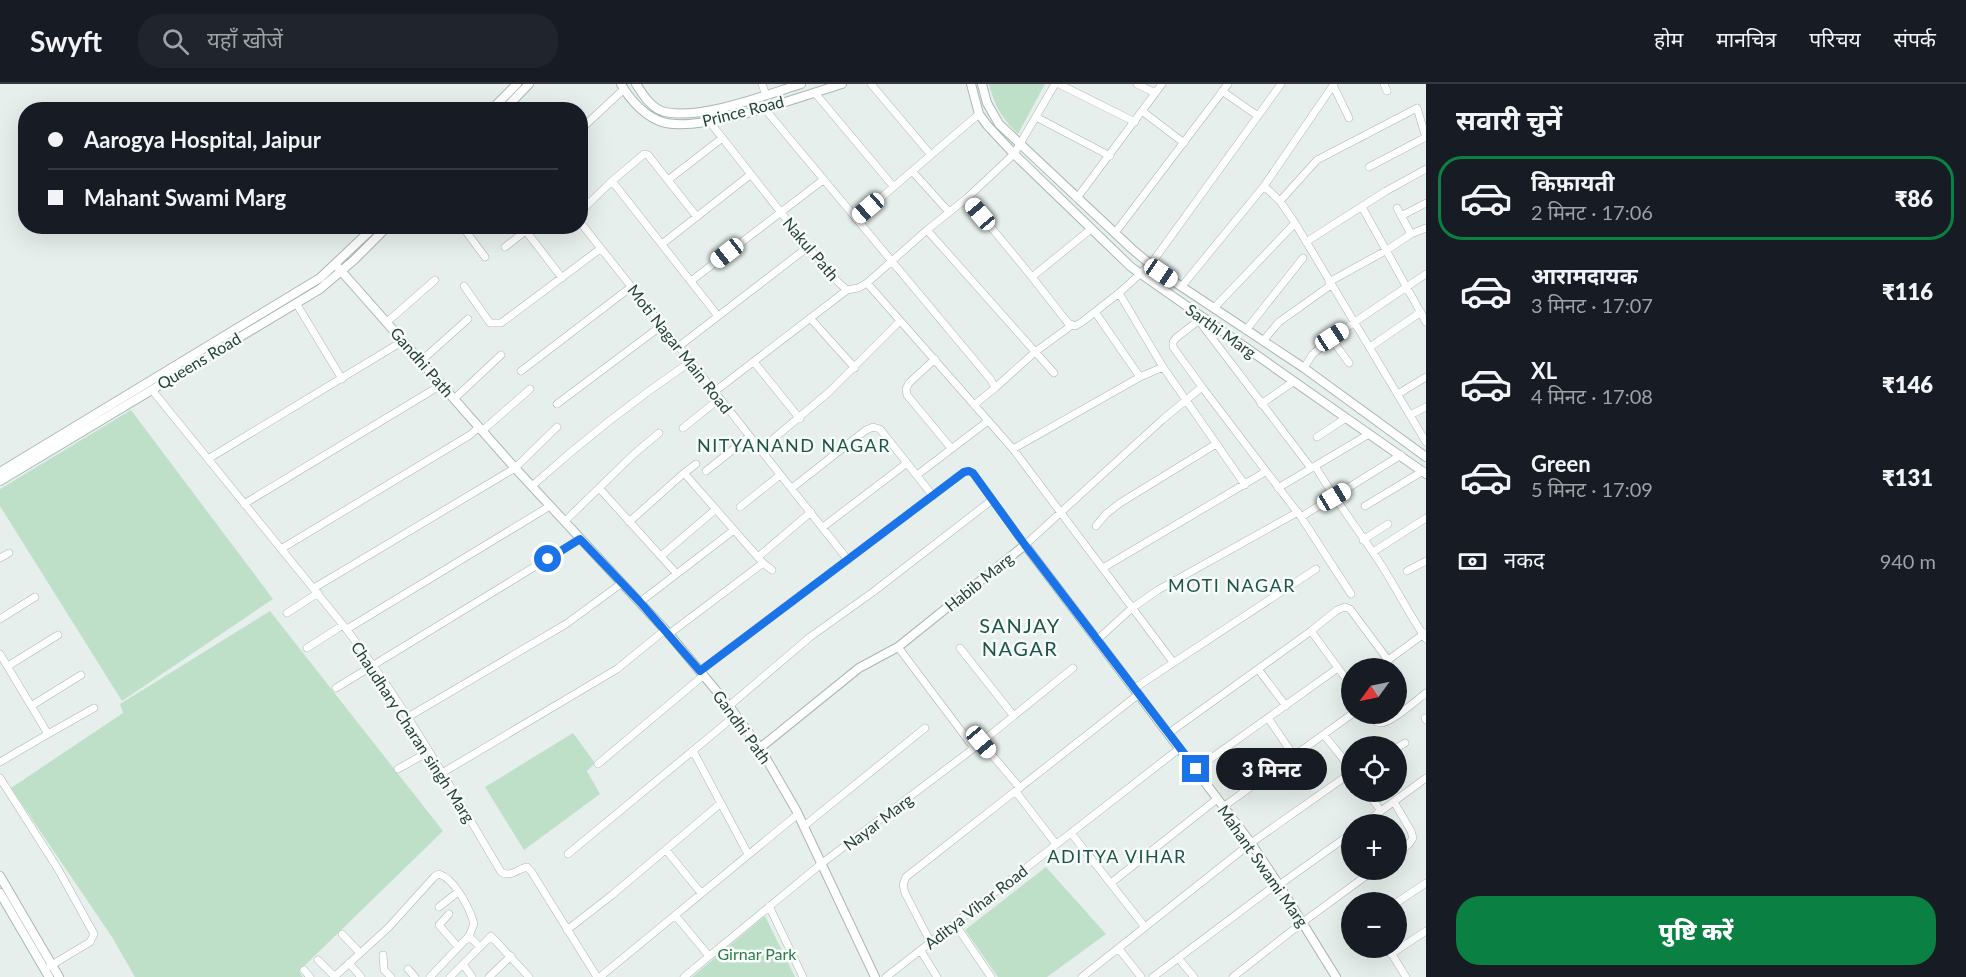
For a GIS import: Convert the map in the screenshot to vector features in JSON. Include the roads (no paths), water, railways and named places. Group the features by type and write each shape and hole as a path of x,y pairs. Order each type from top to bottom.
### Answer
{"street":[{"path":"499,102 517,84"},
{"path":"512,102 529,84"},
{"name":"Prince Road","path":"636,84 652,105 664,112 682,113 705,111 801,84"},
{"path":"762,84 766,95"},
{"name":"Prince Road","path":"623,87 647,114 664,123 684,124 709,121 764,108 842,84"},
{"path":"871,84 931,155"},
{"name":"Sarthi Marg","path":"971,84 979,114 1014,154 1131,267 1201,319 1400,454 1424,473"},
{"path":"982,84 987,103 999,124 1151,264 1304,368 1426,457"},
{"name":"Nakul Path","path":"709,121 808,247 838,282 848,290 867,283 967,198 1014,154 1054,84"},
{"path":"1059,84 1134,122"},
{"path":"1137,84 1155,93"},
{"path":"1077,198 1162,84"},
{"path":"1115,233 1228,84"},
{"path":"974,405 1035,352 1095,312 1151,264 1281,84"},
{"path":"1334,84 1349,118"},
{"path":"1182,286 1264,186 1334,84"},
{"path":"588,122 623,87"},
{"path":"1222,91 1258,116"},
{"path":"814,93 893,186"},
{"path":"764,108 991,380 995,388"},
{"path":"1280,201 1317,160 1417,108 1426,138 1370,167"},
{"path":"1142,111 1184,143"},
{"path":"856,219 979,114"},
{"path":"1036,117 1110,156"},
{"path":"668,180 722,139"},
{"path":"588,204 644,154 648,155 697,217"},
{"path":"1306,242 1386,191 1426,169"},
{"path":"912,171 949,212"},
{"path":"662,244 750,175"},
{"path":"691,281 823,180"},
{"path":"612,181 718,316"},
{"path":"1264,186 1280,201 1295,223 1426,442"},
{"path":"967,198 1068,323 1073,325"},
{"path":"1401,216 1426,202"},
{"path":"1362,207 1426,322"},
{"path":"1396,208 1411,234"},
{"path":"1214,308 1295,223"},
{"path":"1256,355 1263,341 1279,322 1330,283 1411,234 1426,228"},
{"path":"1032,276 1091,229"},
{"path":"927,230 1054,373"},
{"name":"Moti Nagar Main Road","path":"588,233 848,560"},
{"name":"Queens Road","path":"0,481 320,289 368,234"},
{"name":"Queens Road","path":"0,472 338,267 378,234"},
{"path":"468,234 485,257"},
{"path":"505,247 522,234"},
{"path":"532,234 562,278"},
{"path":"678,346 808,247"},
{"path":"464,286 490,323 497,324 600,249"},
{"path":"1246,330 1303,258"},
{"name":"Gandhi Path","path":"338,267 515,468 667,632 729,706 760,748 798,814 875,977"},
{"path":"1304,368 1312,355 1331,338 1426,274"},
{"path":"387,322 435,280"},
{"path":"867,283 1012,449 1173,662"},
{"path":"521,370 631,287"},
{"path":"683,428 754,362 848,290"},
{"path":"1119,293 1163,367 1245,485"},
{"path":"297,303 342,379"},
{"path":"1095,312 1140,377"},
{"path":"1370,347 1421,312"},
{"path":"810,318 855,368"},
{"path":"421,361 468,319"},
{"path":"1351,594 1302,514 1265,472 1173,347 1176,338 1201,319 1261,404 1313,467 1373,552 1404,605 1425,635 1391,658"},
{"path":"760,450 800,419 855,368 900,321"},
{"path":"557,404 661,326"},
{"path":"1331,338 1349,363"},
{"path":"208,459 403,341"},
{"path":"454,399 501,355"},
{"path":"935,359 909,383 906,389 907,395 951,448"},
{"path":"532,486 568,453 616,415 690,362"},
{"path":"754,362 800,419"},
{"path":"1012,449 1140,377 1163,367"},
{"path":"1398,394 1426,377"},
{"path":"1261,404 1293,382"},
{"path":"244,504 441,385"},
{"name":"Habib Marg","path":"760,748 859,668 898,647 1025,545 1202,387"},
{"path":"281,549 481,429 530,389"},
{"name":"Chaudhary Charan singh Marg","path":"152,390 345,627 373,665 408,717 501,872 505,875 527,867 599,977"},
{"path":"1410,415 1426,407"},
{"path":"1317,437 1346,418"},
{"path":"917,475 988,421"},
{"path":"287,613 316,591 515,468 557,427"},
{"path":"598,764 702,673 933,496 880,429 873,427 866,430 792,488"},
{"path":"565,521 659,433"},
{"path":"1278,488 1369,434"},
{"path":"706,471 749,437"},
{"path":"1096,526 1120,503 1216,444"},
{"path":"1097,640 1158,590 1334,497 1400,454 1408,444"},
{"path":"823,527 907,463"},
{"path":"629,522 696,464"},
{"name":"Mahant Swami Marg","path":"933,496 964,472 973,473 1251,843 1336,977"},
{"path":"1103,568 1265,472"},
{"path":"684,473 772,570"},
{"path":"1365,506 1424,473"},
{"path":"740,507 780,475"},
{"path":"600,489 676,573"},
{"path":"729,706 810,637 873,592 992,500"},
{"path":"307,648 550,506"},
{"path":"661,556 716,509"},
{"path":"442,773 617,669 761,560 811,512"},
{"path":"1373,552 1426,518"},
{"path":"1364,540 1388,524"},
{"path":"640,602 734,530"},
{"path":"336,688 580,539"},
{"path":"0,558 9,553"},
{"path":"1407,571 1426,561"},
{"path":"931,943 905,893 903,885 906,877 1018,790 1173,662 1316,569"},
{"path":"408,717 566,624 622,583"},
{"path":"0,618 35,597"},
{"path":"1169,733 1337,610 1345,607 1350,609 1387,658"},
{"path":"1311,631 1341,672"},
{"path":"8,666 58,635"},
{"path":"898,647 974,748"},
{"path":"960,648 1013,715"},
{"path":"0,654 48,734"},
{"name":"Nayar Marg","path":"684,977 821,864 974,748 1073,668"},
{"path":"1196,769 1338,668"},
{"path":"1258,669 1286,706"},
{"path":"31,706 81,675"},
{"path":"1407,707 1426,693"},
{"path":"0,762 94,708"},
{"path":"568,854 736,716"},
{"path":"1268,718 1294,756"},
{"path":"1223,807 1341,722"},
{"path":"804,826 925,728"},
{"path":"1324,735 1341,757"},
{"path":"981,742 1056,844"},
{"name":"Aditya Vihar Road","path":"886,977 1180,748"},
{"path":"693,751 748,854"},
{"path":"398,769 429,752"},
{"path":"0,778 58,869 94,934 90,942 48,970"},
{"path":"1082,977 1251,843 1341,779"},
{"path":"1407,793 1425,781"},
{"path":"1111,883 1217,799"},
{"path":"1374,802 1381,812"},
{"path":"1378,814 1394,802 1401,814"},
{"path":"567,930 721,803"},
{"path":"599,977 798,814"},
{"path":"1407,824 1413,838 1407,846"},
{"path":"1071,833 1145,927"},
{"path":"1153,977 1278,884 1341,841"},
{"path":"666,850 702,893"},
{"path":"318,960 334,977 388,928 435,876 442,875 464,900 474,924 469,936 430,977"},
{"path":"0,876 48,970"},
{"path":"1233,977 1360,880"},
{"path":"1407,896 1426,883"},
{"path":"439,907 458,892"},
{"path":"0,893 48,970 59,977"},
{"path":"770,906 803,977"},
{"path":"449,914 439,925 458,948"},
{"path":"675,915 709,956"},
{"path":"955,924 991,977"},
{"path":"1407,941 1426,931"},
{"path":"342,934 360,953"},
{"path":"469,936 480,947"},
{"path":"450,977 491,936 529,977"},
{"path":"1119,948 1141,977"},
{"path":"921,951 937,977"},
{"path":"383,955 384,970 392,977"},
{"path":"491,976 511,956"},
{"path":"1178,958 1194,977"},
{"path":"1394,958 1406,977"},
{"path":"349,963 361,977"},
{"path":"463,964 472,977"},
{"path":"408,969 415,977"},
{"path":"304,970 310,977"}],"district":[{"name":"NITYANAND NAGAR","path":"794,446"},
{"name":"MOTI NAGAR","path":"1232,586"},
{"name":"SANJAY NAGAR","path":"1020,638"},
{"name":"ADITYA VIHAR","path":"1117,857"}],"park label":[{"name":"Girnar Park","path":"757,954"}]}
